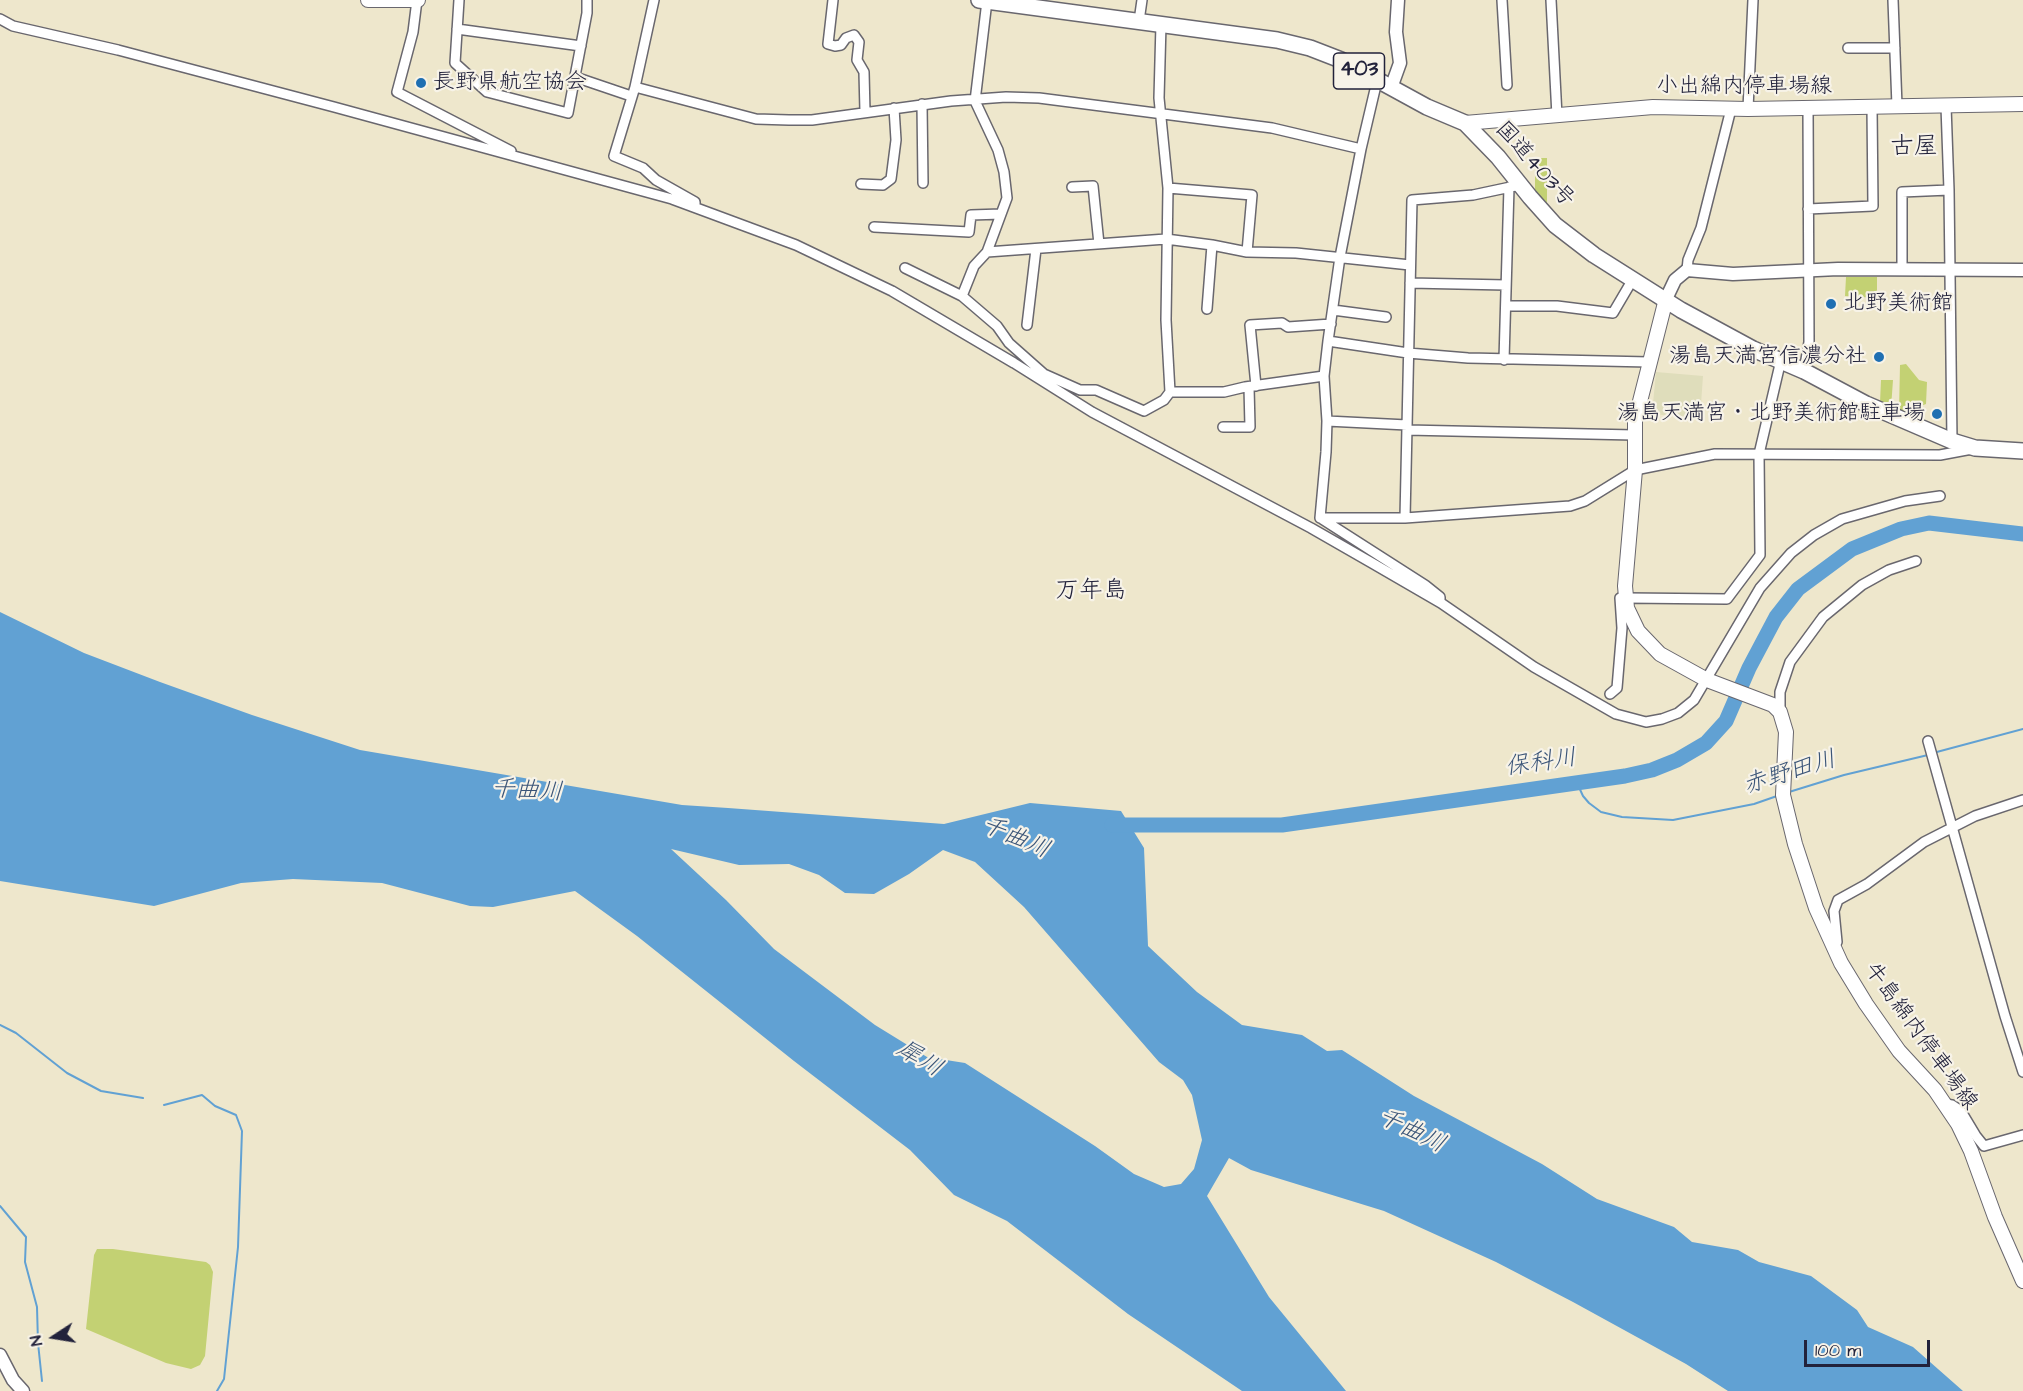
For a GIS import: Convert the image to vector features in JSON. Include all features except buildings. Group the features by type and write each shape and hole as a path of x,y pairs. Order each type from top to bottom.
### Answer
{"highway":[{"name":"国道403号","path":"983,1 1277,40 1310,48 1341,60 1384,85 1465,123 1498,157 1515,186 1555,225 1594,255 1681,310 1734,339 1804,371 1866,404 1952,441 1976,448 2023,451"}],"main road":[{"path":"368,0 417,0"},
{"name":"小出綿内停車場線","path":"1465,123 1653,107 1748,109 2023,104"},
{"path":"1666,299 1635,421 1635,470 1626,570 1627,608 1638,631 1660,654 1707,680 1777,708"},
{"name":"牛島綿内停車場線","path":"1777,708 1786,732 1783,795 1795,844 1816,908 1841,963 1870,1010 1899,1051 1935,1090 1958,1124 1971,1150 1995,1217 2023,1281"}],"street":[{"path":"417,0 413,32 397,92 527,159"},
{"path":"459,0 455,63 487,92 568,113 587,13 587,0"},
{"path":"654,0 633,91 614,156 643,168 656,180 695,201 695,207"},
{"path":"833,0 828,44 841,45 846,38 854,35 859,42 857,60 864,72 865,112"},
{"path":"1139,21 1142,0"},
{"path":"1320,518 1327,421 1324,376 1340,257 1361,149 1384,85 1400,63 1396,32 1398,0"},
{"path":"1502,0 1507,85"},
{"path":"1551,0 1557,116"},
{"path":"1748,109 1754,0"},
{"path":"1893,0 1897,106"},
{"path":"962,296 974,266 987,252 1007,198 1004,172 998,150 975,100 983,1"},
{"path":"0,19 13,26 185,68 527,159 695,207 796,245 892,291 1042,377 1092,412 1311,528 1441,603 1534,667 1616,714 1646,722 1678,713 1694,700 1760,588 1791,553 1814,535 1842,519 1905,501 1940,496"},
{"path":"905,268 962,296 997,326 1009,343 1042,377 1080,390 1096,390 1144,411 1164,400 1170,392 1166,320 1168,188 1160,114 1161,24"},
{"path":"457,29 581,46"},
{"path":"1848,48 1895,48"},
{"path":"575,77 756,119 812,120 951,100 1039,98 1272,128 1361,149"},
{"path":"922,104 923,183"},
{"path":"1946,106 1952,441"},
{"path":"1808,209 1873,206 1872,107"},
{"path":"861,184 883,185 891,179 896,140 894,108"},
{"path":"1804,371 1809,342 1808,108"},
{"path":"1666,299 1675,280 1687,270 1688,260 1701,228 1731,109"},
{"path":"1072,187 1093,186 1099,244"},
{"path":"1405,518 1412,200 1473,195 1515,186 1506,285 1504,360"},
{"path":"1168,188 1252,195 1247,252"},
{"path":"1902,270 1902,192 1949,190"},
{"path":"873,227 969,232 971,215 1002,214"},
{"path":"987,252 1166,239 1247,252 1296,253 1410,265"},
{"path":"1207,309 1212,245"},
{"path":"1027,325 1036,249"},
{"path":"1687,270 1733,274 1807,271 2023,270"},
{"path":"1507,306 1557,306 1613,313 1633,279"},
{"path":"1410,283 1506,285"},
{"path":"1333,310 1386,317"},
{"path":"1223,427 1251,427 1250,326 1282,323 1288,327 1331,324"},
{"path":"1328,341 1408,353 1504,360 1649,362"},
{"path":"1626,598 1727,599 1760,555 1759,454 1781,360"},
{"path":"1170,392 1224,392 1324,376"},
{"path":"1327,421 1407,427 1634,435"},
{"path":"1320,518 1405,518 1570,506 1585,501 1635,470 1715,454 1940,455 1976,448"},
{"path":"1320,518 1425,585 1440,597 1441,603"},
{"path":"1777,708 1790,662 1823,617 1862,585 1889,570 1916,561"},
{"path":"1610,694 1617,688 1622,627 1619,582 1626,570"},
{"path":"1928,741 2023,1072"},
{"path":"1834,946 1837,942 1834,911 1838,900 1867,884 1924,842 1975,816 2023,800"},
{"path":"1944,1104 1952,1105 1961,1111 1984,1146 2023,1135"},
{"path":"0,1355 13,1380 23,1391"}],"shaded area":[{"path":"1656,372 1703,376 1700,418 1652,414"}],"green space":[{"path":"1535,158 1547,158 1547,203 1535,191"},
{"path":"1846,277 1877,277 1877,298 1845,296"},
{"path":"1906,364 1919,380 1927,382 1926,404 1902,413 1899,412 1900,365"},
{"path":"1881,380 1893,380 1891,408 1880,403"},
{"path":"97,1249 113,1249 206,1262 210,1265 213,1272 205,1356 200,1365 191,1369 166,1363 86,1329 94,1255"}],"water":[{"path":"0,612 84,653 252,715 360,750 682,805 944,824 1030,803 1121,811 1144,848 1148,946 1197,992 1242,1025 1302,1035 1327,1051 1342,1050 1414,1096 1542,1164 1597,1199 1674,1227 1692,1242 1738,1250 1759,1262 1811,1276 1857,1310 1868,1327 1913,1347 1963,1391 1728,1391 1686,1364 1496,1262 1384,1211 1251,1170 1229,1158 1207,1196 1269,1297 1346,1391 1242,1391 1128,1314 1007,1221 954,1195 910,1150 637,936 575,891 493,907 470,906 382,883 293,879 241,883 154,906 0,881","holes":["671,849 739,865 789,864 819,875 845,893 874,894 909,874 943,850 975,862 1024,907 1159,1062 1183,1080 1192,1095 1202,1140 1194,1169 1181,1184 1164,1187 1134,1174 1095,1146 965,1063 927,1057 875,1025 774,949"]}],"waterway":[{"name":"保科川","path":"1112,825 1282,825 1625,776 1652,770 1677,760 1706,743 1726,721 1749,668 1776,617 1798,589 1852,549 1901,529 1929,523 2023,534"},
{"name":"赤野田川","path":"1933,753 2023,729"},
{"name":"赤野田川","path":"1789,792 1844,775 1928,755"},
{"name":"赤野田川","path":"1577,783 1589,803 1601,812 1622,817 1673,820 1754,804 1777,796"},
{"path":"0,1025 16,1033 67,1073 101,1091 143,1098"},
{"path":"164,1105 202,1095 215,1106 236,1115 242,1131 238,1247 224,1379 217,1391"},
{"path":"0,1206 26,1237 25,1262 37,1307 42,1381"}],"place":[{"name":"長野県航空協会","path":"421,83"},
{"name":"北野美術館","path":"1831,304"},
{"name":"湯島天満宮信濃分社","path":"1879,357"},
{"name":"湯島天満宮・北野美術館駐車場","path":"1937,414"}],"district":[{"name":"古屋","path":"1914,148"},
{"name":"万年島","path":"1091,592"}],"water label":[{"name":"千曲川","path":"527,792"},
{"name":"千曲川","path":"1015,839"},
{"name":"犀川","path":"919,1060"},
{"name":"千曲川","path":"1411,1132"}]}
